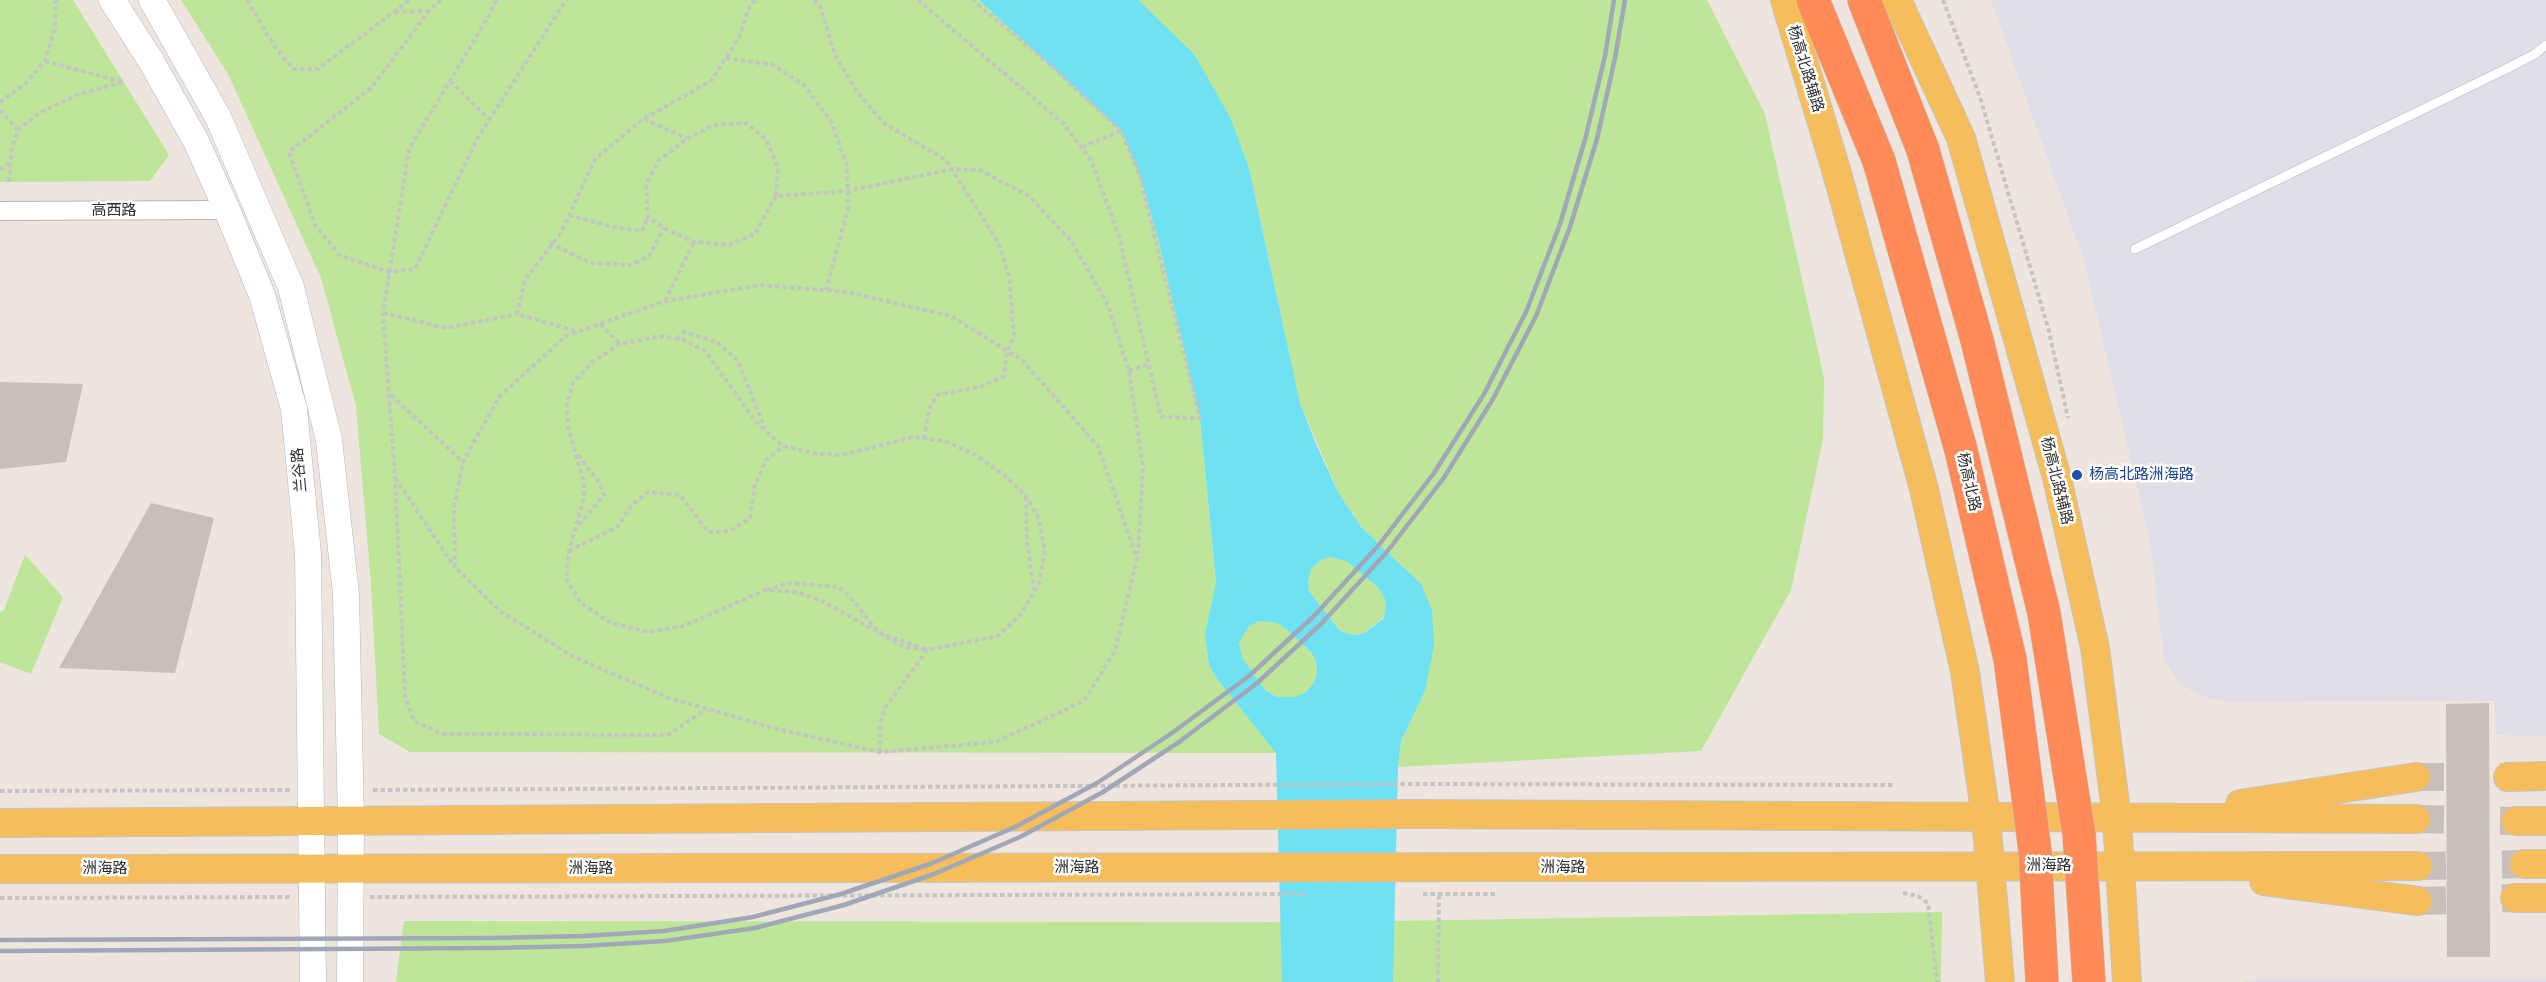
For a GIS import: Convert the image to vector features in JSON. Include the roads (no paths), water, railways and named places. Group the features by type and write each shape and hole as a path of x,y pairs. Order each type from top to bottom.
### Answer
{"highway":[{"name":"杨高北路","path":"1813,0 1879,160 1961,450 2010,659 2035,851 2042,982"},
{"path":"1864,0 1923,150 1977,340 2044,613 2079,834 2089,982"}],"main road":[{"name":"杨高北路辅路","path":"1785,0 1837,173 1924,489 1965,672 1986,817 2000,982"},
{"name":"杨高北路辅路","path":"1898,0 1961,138 2057,478 2095,648 2117,819 2127,982"},
{"path":"2508,777 2546,776"},
{"path":"2151,817 2416,777"},
{"path":"0,823 1413,814 2416,819"},
{"path":"2516,820 2546,821"},
{"name":"洲海路","path":"0,869 351,869 1258,881 1990,867 2418,866"},
{"name":"洲海路","path":"2154,867 2418,901"},
{"path":"2515,898 2546,898"}],"street":[{"name":"兰谷路","path":"112,0 151,61 196,141 227,210 262,295 294,409 308,554 313,982"},
{"path":"152,0 218,117 291,288 329,440 346,594 351,821 350,982"},
{"name":"高西路","path":"0,212 227,210"}],"lane":[{"path":"2135,249 2506,69 2535,54 2546,45"}],"water":[{"path":"979,0 1138,0 1194,54 1231,119 1249,168 1300,403 1316,444 1338,492 1361,527 1421,584 1432,610 1434,646 1425,691 1401,741 1398,767 1393,982 1282,982 1276,753 1217,679 1209,665 1205,634 1216,582 1200,418 1158,238 1139,173 1121,131","holes":["1330,557 1346,561 1377,586 1385,599 1384,618 1363,634 1351,635 1339,630 1309,591 1308,582 1311,569 1322,559","1260,621 1277,623 1311,652 1316,661 1317,673 1314,683 1306,692 1296,697 1277,697 1266,691 1243,659 1239,643 1249,626"]}],"tunnel":[{"path":"2416,777 2508,777"},
{"path":"2416,819 2516,821"},
{"path":"2418,866 2524,864"},
{"path":"2418,901 2515,898"}],"railway":[{"path":"0,940 492,938 664,931 753,917 841,894 930,864 1015,827 1097,783 1172,733 1249,676 1314,616 1378,546 1434,473 1484,394 1526,312 1560,224 1586,136 1605,56 1614,0"},
{"path":"0,951 493,948 665,941 755,928 844,905 934,874 1020,837 1103,792 1179,742 1256,684 1321,624 1386,553 1443,479 1493,399 1536,316 1570,227 1597,139 1625,0"}],"place":[{"name":"杨高北路洲海路","path":"2077,475"}]}
